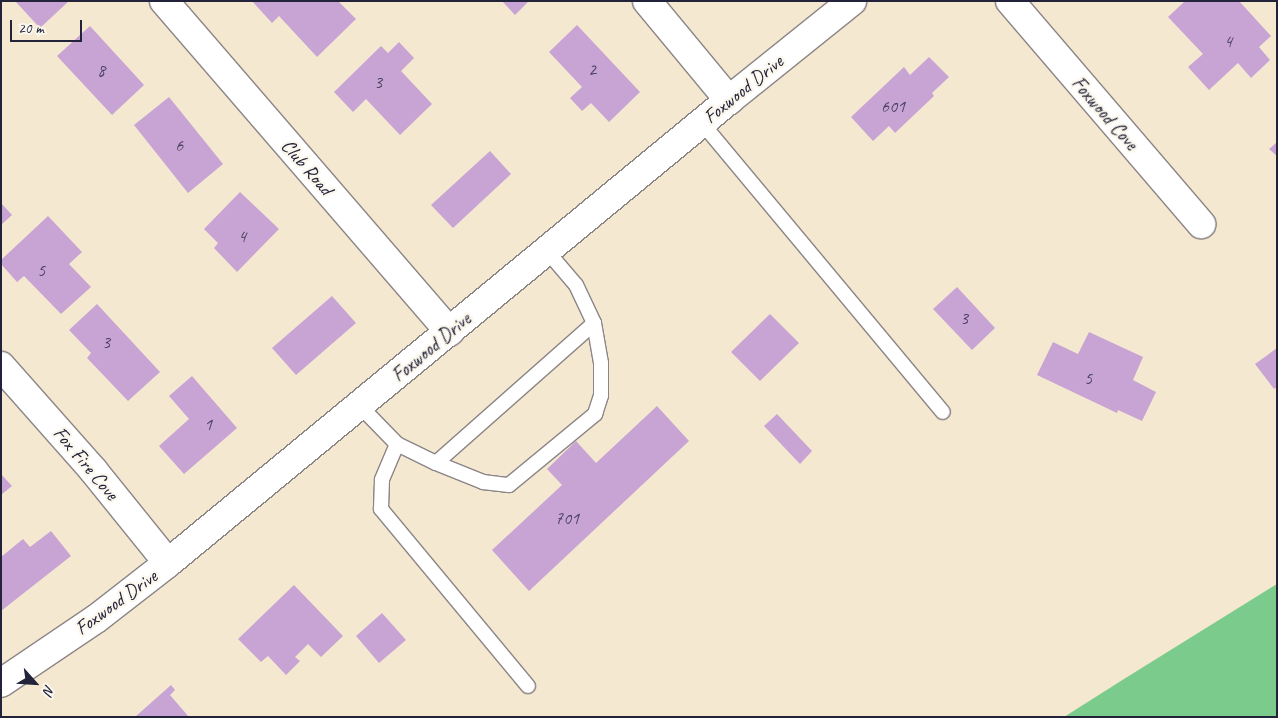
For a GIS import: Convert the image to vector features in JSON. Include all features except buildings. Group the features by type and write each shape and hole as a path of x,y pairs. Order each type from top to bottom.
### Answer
{"street":[{"name":"Club Road","path":"164,1 450,332"},
{"path":"647,1 729,100"},
{"name":"Foxwood Drive","path":"1,683 96,618 168,563 702,122 852,1"},
{"name":"Foxwood Cove","path":"1010,1 1201,224"},
{"name":"Fox Fire Cove","path":"1,366 93,470 168,563"}],"lane":[{"path":"702,122 943,412"},
{"path":"360,406 397,444 436,463 483,482 509,485 595,414 601,395 601,363 594,323 576,285 547,251"},
{"path":"436,463 594,323"},
{"path":"397,444 382,480 381,508 528,686"}],"green space":[{"path":"1277,584 1277,717 1064,717 1124,679"}]}
